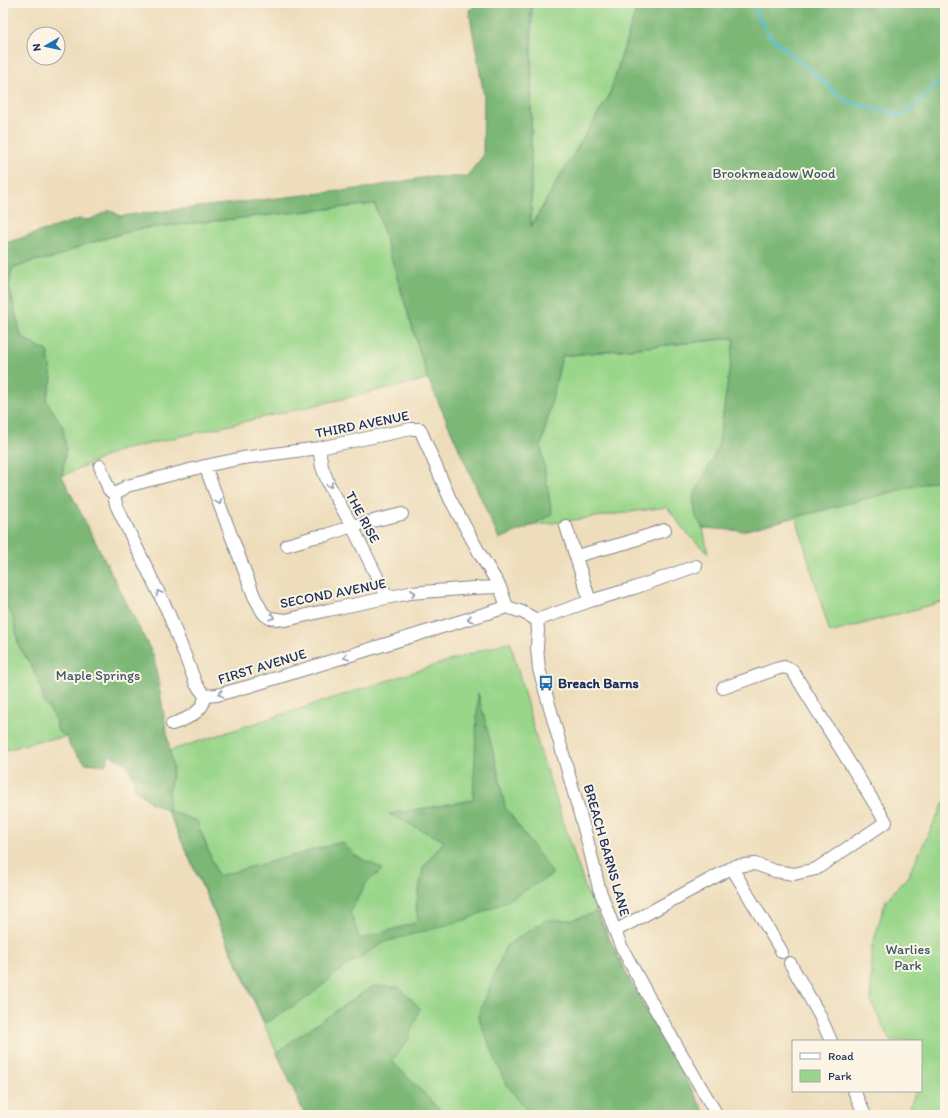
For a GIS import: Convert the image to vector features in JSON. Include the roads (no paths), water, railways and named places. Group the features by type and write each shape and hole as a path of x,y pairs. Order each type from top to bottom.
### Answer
{"street":[{"name":"THIRD AVENUE","path":"205,466 243,458 319,448 411,429 420,429 425,437 450,499 500,587"},
{"name":"THE RISE","path":"319,448 322,467 329,485 352,526 387,597"},
{"name":"FIRST AVENUE","path":"100,466 109,490 115,495 117,507 168,612 196,684 205,696 218,695 244,688 507,607"},
{"path":"115,495 127,486 205,466"},
{"name":"SECOND AVENUE","path":"205,466 254,596 262,611 270,618 286,620 410,593 500,587"},
{"path":"287,545 314,537 327,535 352,526 402,514"},
{"path":"566,526 590,601"},
{"path":"576,556 625,543 665,530"},
{"path":"500,587 507,607 522,612 537,620 696,566"},
{"name":"BREACH BARNS LANE","path":"537,620 538,630 536,647 539,669 587,839 599,888 622,946 717,1115"},
{"path":"615,931 735,866 755,864 775,871 794,874 816,869 886,822 792,670 784,667 776,669 723,688"},
{"path":"172,724 181,721 200,708 205,702 205,696"},
{"path":"732,868 782,952"},
{"path":"790,963 819,1014 831,1040"},
{"path":"854,1092 865,1115"}],"waterway":[{"path":"752,3 760,20 771,37 846,101 903,116 941,80 945,84"}],"place":[{"name":"Breach Barns","path":"546,683"}],"park label":[{"name":"Brookmeadow Wood","path":"774,173"},
{"name":"Maple Springs","path":"98,675"},
{"name":"Warlies Park","path":"908,958"}]}
